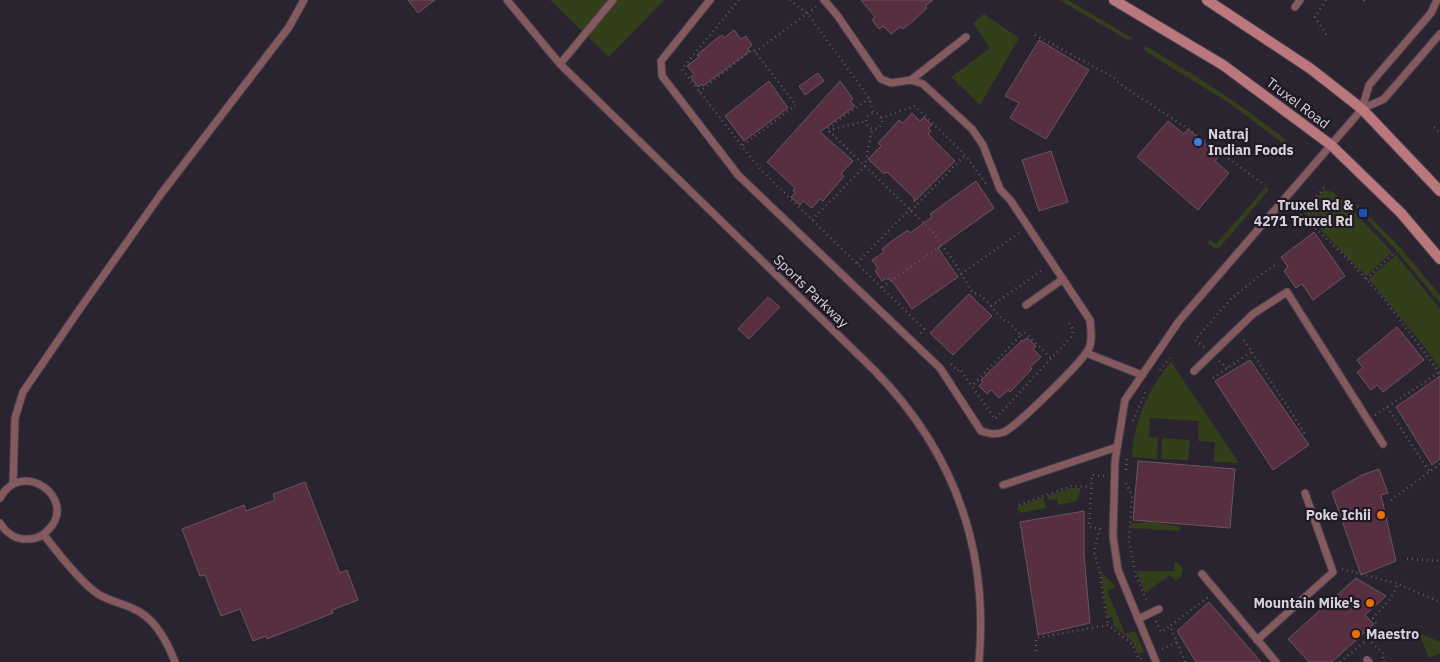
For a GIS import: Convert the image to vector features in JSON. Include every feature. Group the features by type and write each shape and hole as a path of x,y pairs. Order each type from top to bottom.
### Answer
{"main road":[{"name":"Truxel Road","path":"1114,0 1223,65 1331,144 1400,213 1440,259"},
{"path":"1207,0 1311,69 1362,109 1440,190"}],"lane":[{"path":"12,484 16,418 23,392 161,194 289,27 304,0"},
{"name":"Sports Parkway","path":"507,0 560,64 875,371 915,417 947,470 961,504 968,528 979,576 982,613 980,662"},
{"path":"560,64 613,0"},
{"path":"710,0 661,61 662,76 738,175 940,368 981,431 994,435 1004,431 1017,423 1086,353 1089,349 1090,320 1011,201 1000,189 983,145 972,129 923,84 911,80 891,83 881,79 837,15 824,0"},
{"path":"1295,7 1300,0"},
{"path":"1362,109 1369,86 1438,3"},
{"path":"1156,662 1118,570 1113,536 1114,476 1125,400 1179,320 1362,109 1384,99 1440,34"},
{"path":"911,80 966,37"},
{"path":"1026,305 1063,279"},
{"path":"1194,371 1253,314 1287,292 1383,444"},
{"path":"1086,353 1142,375"},
{"path":"1003,485 1117,447"},
{"path":"0,498 12,484 23,481 39,483 49,490 57,508 56,518 51,527 44,535 33,539 24,540 14,537 0,523"},
{"path":"1257,640 1333,572 1305,493"},
{"path":"44,535 85,583 98,594 135,609 148,617 166,642 175,662"},
{"path":"1202,574 1276,662"},
{"path":"1138,619 1160,608"}],"path":[{"path":"739,0 682,69 760,169 924,329 920,334 926,340"},
{"path":"790,0 807,14 869,98 874,114 881,118"},
{"path":"1326,0 1315,17 1327,36"},
{"path":"755,52 816,7"},
{"path":"1035,35 1113,77 1124,87 1187,128 1266,185"},
{"path":"699,92 753,49 796,105 742,146"},
{"path":"869,98 827,129 933,232 972,292 982,296 1003,320 1021,335"},
{"path":"881,118 915,106 965,155 989,189"},
{"path":"874,114 869,116 867,121 867,125 872,129 881,126 881,118"},
{"path":"829,132 833,129 867,121"},
{"path":"1434,127 1440,133"},
{"path":"812,220 865,166 872,129"},
{"path":"857,263 965,155"},
{"path":"1324,188 1301,215 1346,257 1385,300 1440,373 1368,420"},
{"path":"961,274 1019,232 1024,240"},
{"path":"882,287 942,245"},
{"path":"1366,279 1395,252"},
{"path":"991,306 1044,269 1039,262"},
{"path":"1228,368 1195,340 1231,299 1278,263"},
{"path":"945,358 958,371 960,369 995,418 1072,336 1073,330 1068,321"},
{"path":"972,386 1024,332 1052,359"},
{"path":"1244,340 1306,435"},
{"path":"1213,378 1251,352"},
{"path":"1156,375 1170,358"},
{"path":"1132,425 1143,396 1151,382"},
{"path":"1387,407 1430,471"},
{"path":"1128,450 1126,483 1132,495 1129,542 1136,576 1161,632 1207,598 1214,605"},
{"path":"1391,500 1440,464"},
{"path":"1114,476 1092,476 1089,528 1100,529 1094,552 1099,569 1108,625 1132,644 1139,660 1177,642"},
{"path":"1019,505 1071,486 1091,487"},
{"path":"1407,559 1440,562"},
{"path":"1341,569 1398,584 1440,602"},
{"path":"1341,662 1368,639 1377,624 1373,618 1390,599 1398,584"},
{"path":"1036,651 1036,638 1108,625"},
{"path":"1170,626 1185,662"},
{"path":"1368,639 1384,654 1385,662"}],"green space":[{"path":"550,0 664,0 609,57"},
{"path":"1059,0 1068,0 1134,39 1128,40"},
{"path":"984,14 1019,38 980,105 951,77 990,48 973,23"},
{"path":"1144,45 1235,102 1287,141 1285,145 1229,103 1145,51"},
{"path":"1266,187 1269,190 1220,247 1214,248 1208,243 1210,240 1216,244"},
{"path":"1324,190 1333,192 1341,200 1347,199 1353,206 1353,211 1392,252 1366,276 1304,213"},
{"path":"1357,204 1399,246 1440,295 1440,303 1395,249 1357,209"},
{"path":"1396,255 1440,309 1440,369 1369,279"},
{"path":"1171,362 1239,463 1214,462 1215,442 1198,441 1199,421 1150,418 1149,437 1158,438 1157,459 1132,457 1139,418 1155,383"},
{"path":"1162,438 1190,440 1188,460 1161,459"},
{"path":"1070,488 1081,488 1077,501 1058,505 1057,499 1049,500 1047,496"},
{"path":"1043,497 1046,508 1019,513 1017,507"},
{"path":"1149,522 1180,526 1180,531 1131,528 1131,523"},
{"path":"1174,563 1178,563 1183,568 1181,577 1176,581 1170,575 1145,593 1136,571 1174,571"},
{"path":"1100,568 1104,576 1115,585 1114,588 1107,591 1125,634 1135,631 1144,652 1138,654 1133,642 1114,626 1112,617 1108,618"},
{"path":"1422,634 1440,642 1440,653 1429,658 1420,636"}],"building":[{"path":"408,0 435,0 418,13"},
{"path":"861,0 933,0 925,6 927,8 913,21 903,29 900,27 891,34 883,26 879,29 872,20 875,17"},
{"path":"734,30 741,39 746,36 752,45 748,49 750,51 703,86 702,84 698,87 691,77 694,74 687,66 699,57 697,55 711,43 722,35 724,38"},
{"path":"1039,40 1089,70 1046,139 1010,118 1019,103 1005,96"},
{"path":"818,73 824,81 805,95 799,86"},
{"path":"769,81 788,108 744,141 725,116"},
{"path":"840,81 853,99 850,101 855,106 820,132 853,161 841,174 844,176 823,201 820,199 812,208 803,201 800,205 791,197 795,193 793,191 795,188 767,162"},
{"path":"912,113 920,121 924,117 932,125 928,128 931,131 928,134 955,161 914,202 914,198 887,172 884,174 868,159 881,146 878,143 899,120 903,123"},
{"path":"1168,121 1184,134 1188,129 1219,155 1215,161 1229,173 1198,210 1137,157"},
{"path":"1051,151 1068,202 1039,211 1022,160"},
{"path":"976,181 994,208 938,248 958,277 912,309 890,278 882,281 875,271 878,269 872,260 884,252 882,249 896,238 908,230 910,233 932,217 930,214"},
{"path":"1314,232 1345,276 1313,300 1302,284 1296,288 1284,271 1288,267 1281,257"},
{"path":"969,294 992,316 953,355 930,333"},
{"path":"768,297 780,307 749,339 738,329"},
{"path":"1397,327 1424,360 1383,392 1377,385 1371,390 1357,372 1363,368 1357,360"},
{"path":"1027,338 1036,346 1033,349 1041,357 1030,367 1032,369 1010,392 1008,390 999,398 991,390 987,394 979,386 983,382 981,380 1022,340"},
{"path":"1250,360 1309,445 1273,470 1215,381"},
{"path":"1440,376 1440,459 1432,465 1396,407"},
{"path":"1138,461 1235,469 1230,528 1133,520"},
{"path":"1379,469 1388,493 1381,495 1396,561 1361,575 1332,492 1362,475"},
{"path":"305,482 340,573 347,570 358,600 332,610 333,613 267,639 266,636 253,641 240,609 221,616 205,575 200,576 182,529 244,505 246,511 275,500 273,494"},
{"path":"1084,511 1084,554 1090,623 1038,635 1020,522"},
{"path":"1356,578 1386,596 1365,615 1374,624 1332,662 1309,662 1288,639"},
{"path":"1209,602 1261,662 1196,662 1177,631"}],"place":[{"name":"Natraj Indian Foods","path":"1198,142"},
{"name":"Truxel Rd & 4271 Truxel Rd","path":"1363,213"},
{"name":"Poke Ichii","path":"1381,515"},
{"name":"Mountain Mike's","path":"1370,603"},
{"name":"Maestro","path":"1356,634"}]}
